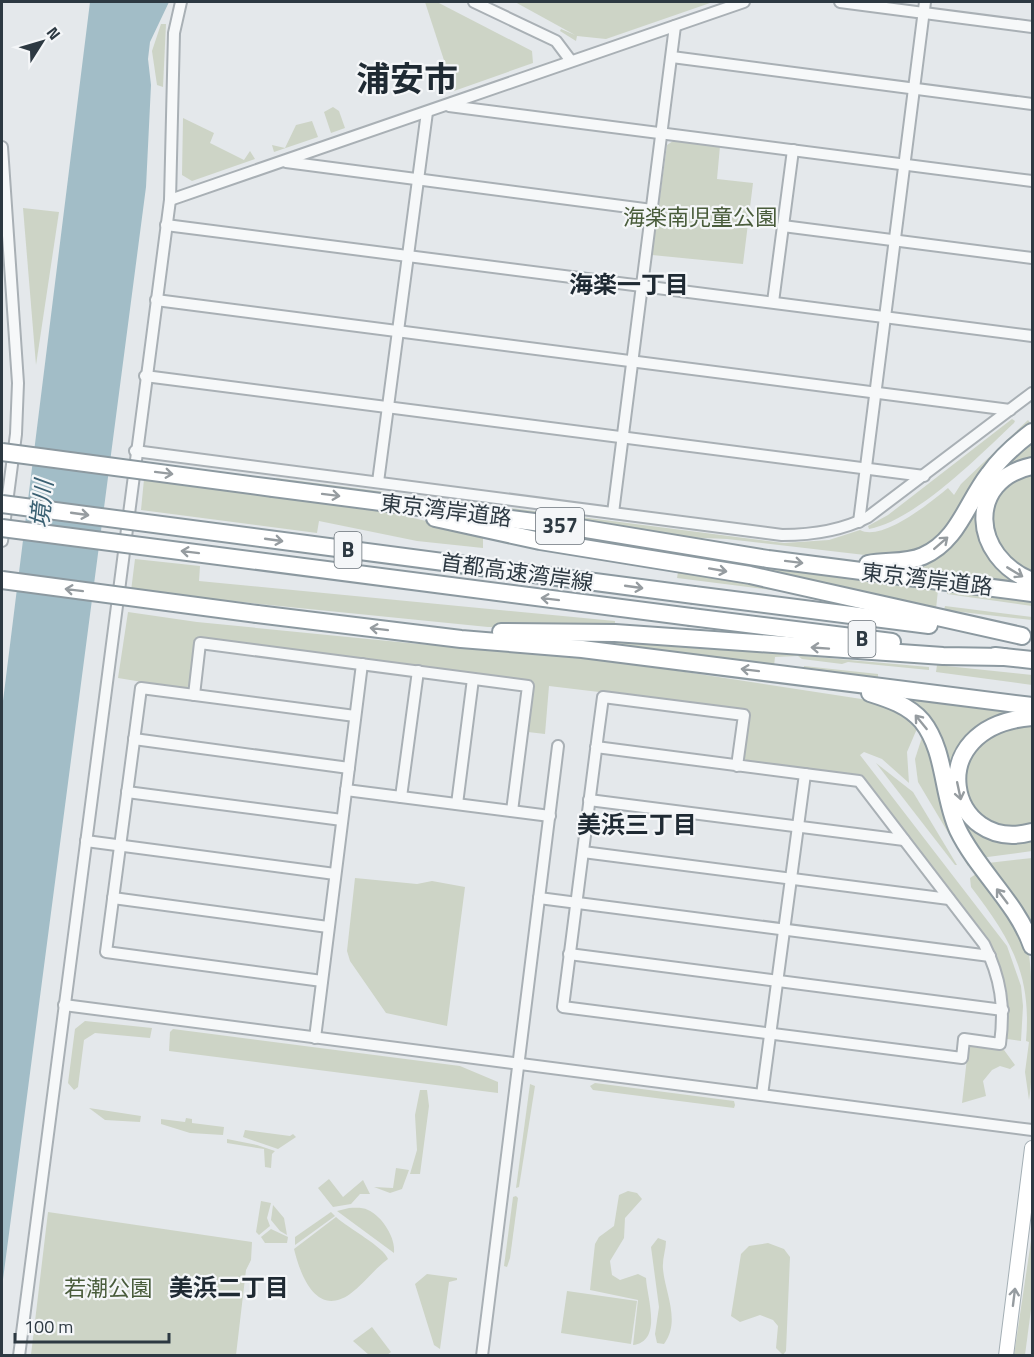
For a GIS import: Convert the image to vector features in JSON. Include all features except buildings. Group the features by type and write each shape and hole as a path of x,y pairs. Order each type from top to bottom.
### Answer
{"highway":[{"path":"847,569 913,560 942,544 959,523 988,475 1013,447 1032,432"},
{"name":"東京湾岸道路","path":"2,452 580,528 768,559 1032,593"},
{"path":"1032,466 1013,473 994,489 987,506 985,529 988,543 1000,561 1017,574 1032,581"},
{"path":"373,501 436,518 540,541 750,575 1027,637"},
{"name":"首都高速湾岸線","path":"2,504 694,596 1027,637"},
{"name":"首都高速湾岸線","path":"2,528 1032,660"},
{"path":"2,580 257,614 438,636 582,649 1032,706"},
{"path":"438,636 471,632 615,633 943,656 1004,657"},
{"path":"829,680 897,702 922,721 934,741 951,813 965,844 1024,927 1032,946"},
{"path":"1029,833 1001,834 975,820 961,801 957,778 964,750 980,733 1008,720 1032,717"}],"main road":[{"path":"1006,1356 1032,1148"}],"street":[{"path":"18,1356 135,451 170,200 174,33 181,2"},
{"path":"474,2 556,41 571,61"},
{"path":"170,200 744,2"},
{"path":"840,2 924,7 1032,27"},
{"path":"859,522 924,7"},
{"path":"613,513 675,26"},
{"path":"672,57 1032,104"},
{"path":"446,105 1032,181"},
{"path":"378,482 427,112"},
{"path":"2,148 18,383 16,434 2,541"},
{"path":"772,302 793,150"},
{"path":"283,162 652,210"},
{"path":"166,225 1032,336"},
{"path":"783,226 1032,258"},
{"path":"156,300 1010,410"},
{"path":"145,375 924,476"},
{"path":"135,451 782,535 826,532 859,522 924,476 1032,393"},
{"path":"194,695 200,643 528,686 512,811"},
{"path":"315,1038 362,664"},
{"path":"402,797 418,672"},
{"path":"457,804 473,679"},
{"path":"322,981 106,952 141,688 355,716"},
{"path":"596,747 737,766 859,781 990,956 999,979 1004,1010 1000,1044 964,1039 962,1058 563,1007 569,954 583,852 589,800 596,747 603,697 744,715 737,766"},
{"path":"134,739 349,768"},
{"path":"482,1356 558,746"},
{"path":"762,1095 805,774"},
{"path":"346,790 550,816"},
{"path":"127,792 342,820"},
{"path":"589,800 904,840"},
{"path":"86,841 335,874"},
{"path":"583,852 949,899"},
{"path":"113,898 328,927"},
{"path":"539,898 990,956"},
{"path":"569,954 1004,1010"},
{"path":"64,1005 1032,1130"}],"green space":[{"path":"425,2 437,2 532,51 533,63 454,91"},
{"path":"515,2 713,2 606,39 577,36 576,41 560,31 561,29 575,35"},
{"path":"161,24 166,24 163,87 157,85 152,51"},
{"path":"333,107 339,111 345,128 331,133 324,112"},
{"path":"183,118 214,133 210,143 244,160 250,151 255,159 192,181 182,175"},
{"path":"312,121 318,137 274,152 272,145 285,148 296,125"},
{"name":"海楽南児童公園","path":"673,141 720,146 717,179 753,183 743,264 652,255 667,145"},
{"path":"23,208 59,212 36,365"},
{"path":"1012,419 1014,423 1000,437 946,485 907,513 869,529 868,526 888,515"},
{"path":"1028,420 1032,425 947,531 917,552 882,557 727,539 681,537 276,481 276,478 784,543 829,540 860,530 869,532 893,526 918,511 948,488 954,495 961,484"},
{"path":"1032,438 1032,459 1024,461 979,520 1029,586 939,573 911,565"},
{"path":"1032,470 1032,574 1014,564 999,549 992,530 992,520 996,500 1007,483"},
{"path":"144,479 352,504 483,534 483,548 417,541 319,521 317,533 141,510"},
{"path":"135,559 200,566 199,581 615,621 615,629 488,627 131,591"},
{"path":"708,561 938,590 936,609"},
{"path":"678,572 780,588 779,591 677,578"},
{"path":"947,589 1032,599 1032,606 947,594"},
{"path":"945,606 1032,617 1032,620 944,610"},
{"path":"128,612 197,622 419,644 581,656 881,702 919,724 907,752 909,783 882,759 864,752 860,755 1007,946 1021,986 1023,1006 1021,1041 1007,1039 1007,995 993,951 862,778 746,762 742,759 749,710 549,686 545,734 528,732 534,687 532,684 195,645 190,685 185,689 118,678"},
{"path":"545,639 614,639 929,667 929,670 848,662 842,664 802,659 798,656 775,657 774,666"},
{"path":"937,665 1032,675 1032,685 936,672"},
{"path":"804,666 878,674 878,680 803,671"},
{"path":"897,693 988,706 1005,712 980,726 966,738 956,758 956,780 966,817 1032,838 1032,851 980,858 968,838 947,777"},
{"path":"1032,720 1032,825 1003,828 979,815 965,793 965,763 988,732"},
{"path":"924,731 970,861 968,866 918,782 915,759"},
{"path":"876,763 913,792 957,865 955,865"},
{"path":"1032,858 1032,936 988,863"},
{"path":"979,872 1027,945 1031,975 1032,1022 1032,1069 1029,1100 1025,1072 1029,1042 1026,1041 1027,1017 1022,976 1007,940 971,887 970,878"},
{"path":"355,878 417,884 432,881 465,887 447,1026 386,1013 350,961 347,951"},
{"path":"85,1021 152,1028 150,1038 95,1033 84,1040 78,1087 74,1090 68,1083 75,1029"},
{"path":"173,1029 460,1066 498,1082 498,1093 169,1051 170,1032"},
{"path":"972,1045 1004,1050 1015,1065 1010,1069 1000,1066 992,1070 983,1081 986,1096 962,1103 968,1049"},
{"path":"595,1083 734,1101 735,1105 734,1108 593,1090 590,1086"},
{"path":"530,1084 535,1086 519,1187 516,1188"},
{"path":"420,1090 427,1090 429,1106 420,1174 410,1174 417,1150 415,1115"},
{"path":"89,1108 141,1116 140,1122 105,1120"},
{"path":"186,1118 192,1119 192,1123 224,1127 223,1135 190,1133 161,1124 161,1119 185,1122"},
{"path":"245,1130 290,1136 293,1134 296,1137 278,1149 243,1137"},
{"path":"227,1139 275,1151 272,1154 271,1168 265,1167 264,1149 227,1143"},
{"path":"396,1168 409,1170 402,1189 390,1193 374,1187 393,1188"},
{"path":"329,1179 343,1197 363,1180 370,1194 360,1194 351,1204 333,1207 318,1188"},
{"path":"628,1191 637,1193 642,1199 625,1218 624,1238 610,1261 612,1275 620,1280 638,1274 646,1278 651,1327 648,1336 642,1342 633,1345 638,1300 590,1290 595,1244 599,1237 614,1226 619,1195"},
{"path":"513,1197 518,1198 507,1267 504,1266"},
{"path":"261,1201 271,1203 267,1218 270,1226 259,1235 256,1232"},
{"path":"273,1205 284,1218 287,1235 280,1231 271,1220"},
{"path":"349,1208 366,1209 383,1222 393,1241 394,1253 337,1211"},
{"name":"若潮公園","path":"48,1212 252,1242 251,1260 246,1270 236,1355 31,1355"},
{"path":"331,1212 335,1216 295,1245 295,1237"},
{"path":"336,1217 380,1249 388,1259 350,1294 338,1300 328,1301 319,1297 305,1281 294,1249"},
{"path":"271,1229 288,1237 287,1243 265,1243 261,1237"},
{"path":"1032,1234 1032,1302 1025,1355 1014,1355"},
{"path":"658,1238 666,1241 663,1269 672,1316 669,1335 664,1344 657,1343 655,1334 659,1307 651,1247"},
{"path":"768,1243 784,1249 790,1257 786,1351 783,1355 776,1348 778,1326 773,1320 760,1315 740,1322 731,1316 741,1254 749,1246"},
{"path":"427,1274 457,1278 449,1282 440,1349 434,1345 415,1284"},
{"path":"567,1291 637,1301 631,1344 561,1333"},
{"path":"372,1327 391,1352 387,1355 369,1355 353,1341"}],"water":[{"name":"境川","path":"90,2 169,2 150,42 148,59 151,85 146,187 2,1287 2,709"}],"district":[{"name":"浦安市","path":"407,79"},
{"name":"海楽一丁目","path":"629,285"},
{"name":"美浜三丁目","path":"637,825"},
{"name":"美浜二丁目","path":"229,1288"}]}
